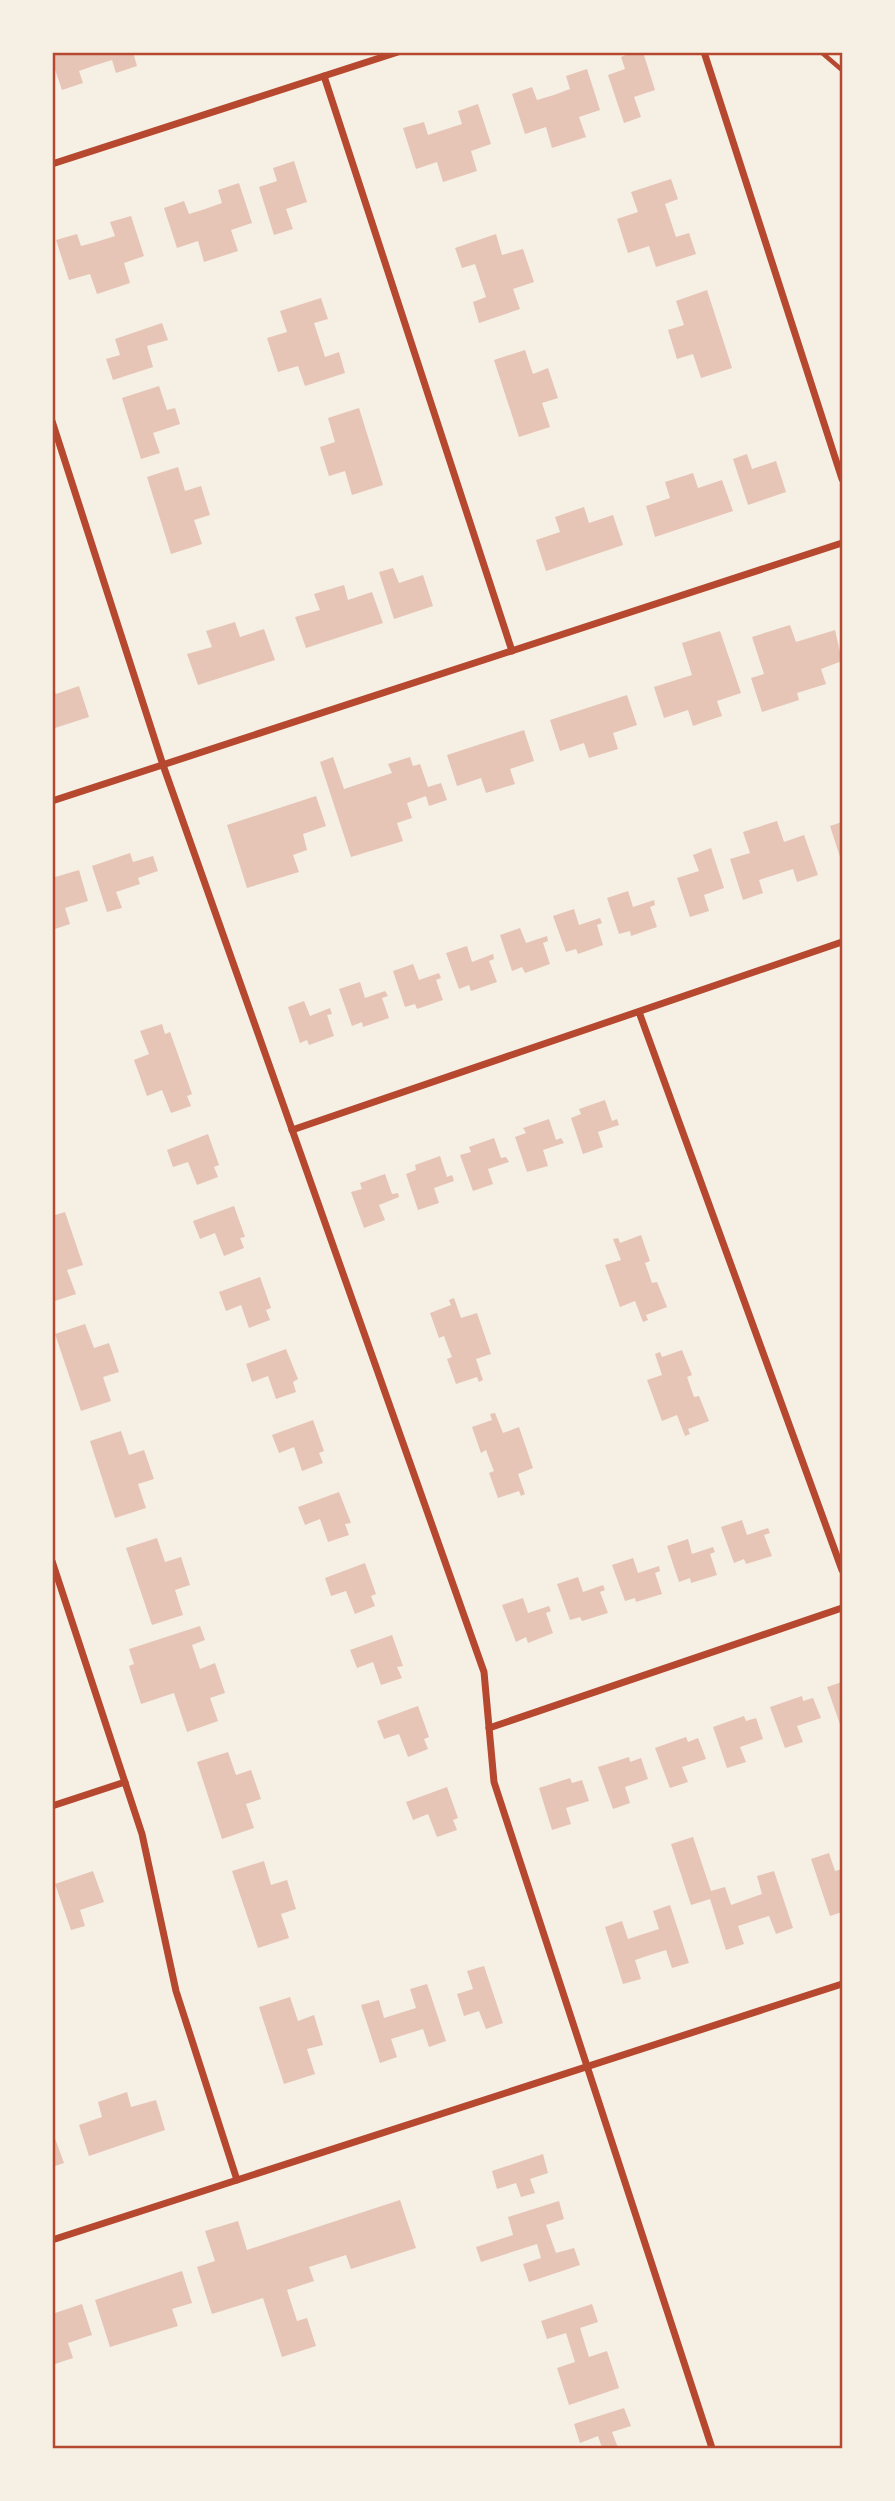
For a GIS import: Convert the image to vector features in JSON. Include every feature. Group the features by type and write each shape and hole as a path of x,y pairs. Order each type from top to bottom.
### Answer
{"street":[{"path":"52,164 398,52"},
{"path":"704,52 842,479"},
{"path":"324,76 512,651"},
{"path":"52,421 163,765 484,1672 494,1782 712,2448"},
{"path":"52,801 842,543"},
{"path":"292,1130 842,943"},
{"path":"639,1012 842,1570"},
{"path":"52,1560 142,1834 176,1991 237,2180"},
{"path":"489,1728 842,1608"},
{"path":"52,1806 125,1782"},
{"path":"52,2240 842,1984"}],"path":[{"path":"821,52 842,70"}],"building":[{"path":"52,52 133,52 137,66 116,73 112,60 93,66 79,71 83,83 62,90 52,61"},
{"path":"633,52 643,52 655,90 634,97 641,117 624,123 608,75 625,69 621,57"},
{"path":"587,69 600,110 579,117 586,137 552,148 546,127 525,134 512,94 532,87 537,100 554,95 570,89 566,76"},
{"path":"478,104 491,144 471,151 477,171 443,182 437,162 416,169 403,128 424,122 428,135 462,124 458,111"},
{"path":"294,161 307,202 286,209 293,229 274,235 259,187 277,181 273,168"},
{"path":"671,179 678,199 665,204 676,237 689,233 696,254 656,267 649,246 628,253 617,219 638,212 631,192"},
{"path":"239,183 252,223 231,230 238,251 204,262 198,241 177,248 164,208 184,201 189,214 205,209 222,203 218,190"},
{"path":"131,216 144,256 124,263 130,283 97,294 90,274 69,280 56,240 77,234 81,246 115,236 110,222"},
{"path":"496,234 502,255 523,249 534,282 513,289 520,309 479,323 473,302 486,297 475,264 462,268 455,248"},
{"path":"707,290 732,368 701,378 693,354 677,359 668,330 684,325 676,301"},
{"path":"321,298 328,319 314,323 325,357 339,352 345,373 305,386 298,366 278,372 267,338 287,332 280,311"},
{"path":"162,323 168,340 147,346 153,367 113,380 106,359 120,355 115,339"},
{"path":"525,350 533,374 548,368 558,398 542,403 550,427 519,437 494,360"},
{"path":"159,386 167,410 175,408 180,424 153,433 160,453 141,459 122,398"},
{"path":"359,408 383,485 352,495 345,471 329,476 320,447 335,442 328,418"},
{"path":"747,454 752,469 776,461 786,492 748,505 733,459"},
{"path":"178,467 185,491 201,486 210,515 194,520 202,544 171,554 147,477"},
{"path":"693,473 698,488 722,480 733,511 655,537 646,506 670,498 665,482"},
{"path":"584,507 589,523 613,515 623,545 546,571 536,540 560,532 555,517"},
{"path":"393,568 399,583 423,575 433,606 394,619 379,572"},
{"path":"344,585 348,600 372,592 383,623 306,648 295,617 320,610 314,594"},
{"path":"235,622 240,637 264,629 275,660 198,685 187,654 212,647 206,631"},
{"path":"790,625 796,642 835,630 842,661 821,669 826,684 797,693 799,700 762,712 751,678 764,674 752,637"},
{"path":"720,631 741,693 717,701 722,716 693,726 688,710 664,718 654,687 692,675 682,643"},
{"path":"52,686 56,694 79,686 89,717 52,729"},
{"path":"627,695 637,725 613,733 618,749 589,758 584,743 560,751 550,720"},
{"path":"524,730 534,761 510,769 515,784 486,793 481,778 457,786 447,755"},
{"path":"333,757 344,789 392,773 388,764 410,757 413,766 420,764 428,787 441,783 447,800 429,806 426,796 407,803 412,818 397,823 403,841 351,857 320,762"},
{"path":"316,796 326,826 303,834 307,850 293,855 299,872 247,888 227,825"},
{"path":"777,821 784,842 804,835 818,875 797,882 793,869 759,880 763,893 743,900 730,859 750,853 743,832"},
{"path":"842,822 842,863 830,826"},
{"path":"711,848 724,888 704,895 709,911 690,917 677,878 699,871 693,855"},
{"path":"130,853 133,862 153,856 158,871 138,878 140,884 116,892 122,908 107,912 92,866"},
{"path":"79,870 88,901 65,908 70,924 52,930 52,878"},
{"path":"628,891 633,907 654,900 655,905 650,907 657,927 631,936 630,931 619,934 607,898"},
{"path":"574,909 579,925 600,918 602,923 597,925 603,945 578,954 576,949 566,952 553,916"},
{"path":"520,928 526,943 547,936 548,941 543,943 550,964 525,973 522,967 512,971 500,935"},
{"path":"467,946 472,962 493,954 494,959 489,961 497,982 471,991 469,985 459,989 446,953"},
{"path":"413,964 419,980 439,973 441,978 436,980 443,1000 417,1009 415,1004 405,1007 393,971"},
{"path":"360,982 365,998 385,991 388,996 382,998 389,1018 363,1027 362,1022 352,1026 339,989"},
{"path":"304,1001 310,1016 330,1008 332,1014 327,1015 334,1036 309,1045 307,1040 300,1043 288,1007"},
{"path":"162,1024 165,1034 170,1032 192,1094 187,1096 191,1106 171,1113 162,1090 147,1096 134,1060 149,1054 140,1031"},
{"path":"605,1100 612,1121 617,1119 619,1125 598,1132 603,1147 583,1154 571,1118 581,1114 579,1109"},
{"path":"549,1119 556,1140 561,1138 564,1143 543,1150 548,1166 527,1172 515,1137 526,1133 523,1128"},
{"path":"208,1134 219,1165 214,1167 218,1177 197,1185 188,1162 173,1167 167,1150"},
{"path":"494,1138 501,1158 506,1157 509,1162 488,1169 493,1184 473,1191 460,1155 471,1152 469,1147"},
{"path":"440,1156 447,1177 452,1175 454,1181 434,1188 439,1203 418,1210 406,1174 416,1170 415,1165"},
{"path":"385,1174 392,1194 398,1193 399,1197 379,1205 385,1220 364,1228 351,1192 362,1189 360,1183"},
{"path":"234,1206 245,1237 240,1238 244,1248 224,1256 215,1233 200,1239 193,1221"},
{"path":"65,1212 83,1265 67,1270 76,1294 52,1302 52,1216"},
{"path":"641,1235 650,1261 645,1263 652,1283 657,1282 667,1307 646,1315 648,1320 643,1322 635,1301 620,1307 605,1265 621,1260 613,1239 618,1238 620,1243"},
{"path":"260,1277 271,1308 266,1310 270,1320 249,1328 241,1305 226,1311 219,1292"},
{"path":"454,1298 461,1318 477,1313 491,1354 476,1359 483,1380 479,1382 477,1377 456,1384 447,1359 452,1357 444,1336 439,1338 430,1313 451,1305 449,1300"},
{"path":"85,1324 94,1348 109,1343 119,1372 103,1377 111,1401 81,1411 55,1334"},
{"path":"286,1349 298,1379 293,1382 296,1392 276,1399 268,1376 252,1382 246,1364"},
{"path":"682,1350 692,1375 687,1377 694,1397 699,1396 709,1421 688,1429 690,1434 685,1436 677,1415 662,1421 647,1380 662,1375 655,1354 660,1352 662,1357"},
{"path":"495,1413 503,1433 519,1427 533,1468 518,1474 525,1494 521,1496 519,1491 498,1498 489,1473 494,1471 486,1450 481,1453 472,1427 492,1420 490,1414"},
{"path":"313,1420 324,1451 319,1453 323,1463 302,1471 294,1447 279,1453 272,1435"},
{"path":"121,1431 129,1455 144,1450 154,1479 138,1484 146,1508 115,1518 90,1441"},
{"path":"339,1492 351,1523 345,1524 349,1535 328,1542 320,1519 305,1525 298,1507"},
{"path":"742,1520 747,1535 768,1528 770,1533 764,1535 772,1556 746,1564 744,1559 734,1563 721,1527"},
{"path":"157,1538 165,1562 181,1557 190,1585 175,1590 183,1615 152,1625 126,1548"},
{"path":"688,1539 692,1554 713,1547 715,1552 710,1554 717,1575 691,1583 690,1578 679,1582 667,1546"},
{"path":"633,1558 638,1573 659,1566 660,1571 655,1573 662,1594 636,1602 635,1598 625,1601 612,1565"},
{"path":"365,1563 376,1594 371,1596 375,1606 355,1614 346,1591 331,1596 325,1578"},
{"path":"578,1577 583,1592 603,1585 605,1590 600,1592 608,1613 582,1621 580,1617 570,1620 557,1584"},
{"path":"523,1598 528,1613 549,1606 551,1611 546,1613 553,1633 528,1643 526,1637 516,1642 502,1605"},
{"path":"200,1626 205,1640 192,1645 200,1669 215,1663 225,1693 210,1698 218,1721 187,1732 174,1693 141,1704 129,1666 134,1664 129,1649"},
{"path":"392,1635 403,1666 397,1667 402,1678 381,1685 373,1662 357,1668 350,1650"},
{"path":"842,1682 842,1730 827,1687"},
{"path":"802,1696 803,1701 813,1698 821,1718 797,1726 803,1742 785,1748 770,1707"},
{"path":"418,1706 429,1737 424,1739 428,1749 408,1757 399,1734 384,1739 377,1721"},
{"path":"744,1716 746,1721 756,1718 763,1739 740,1747 746,1762 727,1768 713,1727"},
{"path":"686,1737 688,1742 698,1738 706,1759 682,1767 688,1782 670,1788 655,1748"},
{"path":"228,1752 236,1775 251,1770 261,1799 246,1804 254,1828 222,1839 197,1762"},
{"path":"629,1757 630,1762 641,1758 648,1779 625,1787 630,1803 613,1809 598,1767"},
{"path":"570,1778 572,1783 582,1780 589,1801 566,1808 571,1824 552,1830 539,1788"},
{"path":"447,1787 458,1818 453,1820 457,1830 437,1837 428,1814 413,1820 406,1802"},
{"path":"693,1837 711,1891 725,1887 731,1905 762,1894 757,1876 774,1871 793,1928 776,1934 769,1916 738,1926 744,1944 726,1950 710,1899 691,1905 671,1844"},
{"path":"829,1853 835,1871 842,1869 842,1912 830,1916 811,1859"},
{"path":"264,1861 271,1885 287,1880 296,1909 281,1914 289,1938 258,1948 232,1871"},
{"path":"93,1871 104,1902 80,1910 85,1926 71,1930 55,1884"},
{"path":"670,1905 689,1963 672,1968 666,1950 650,1955 635,1960 641,1979 623,1984 605,1927 622,1921 628,1939 659,1929 653,1911"},
{"path":"484,1966 503,2023 486,2029 479,2011 464,2016 457,1994 473,1989 467,1971"},
{"path":"427,1984 446,2041 429,2047 423,2029 391,2039 397,2057 380,2063 361,2005 379,2000 384,2018 416,2008 410,1989"},
{"path":"290,1997 298,2021 314,2015 323,2045 307,2049 315,2074 284,2084 259,2007"},
{"path":"127,2092 131,2107 156,2100 165,2130 89,2156 79,2125 102,2117 98,2102"},
{"path":"52,2130 64,2163 52,2167"},
{"path":"543,2154 548,2173 530,2179 535,2193 521,2197 516,2183 497,2189 492,2171"},
{"path":"400,2200 416,2248 351,2269 346,2255 309,2267 314,2281 287,2290 297,2321 307,2318 316,2346 282,2357 263,2298 212,2314 197,2267 215,2261 205,2231 238,2221 247,2250"},
{"path":"559,2201 564,2219 546,2225 556,2253 574,2248 580,2265 529,2282 523,2264 541,2258 537,2244 481,2262 476,2247 513,2235 508,2217"},
{"path":"182,2271 192,2303 172,2309 178,2326 110,2347 95,2300"},
{"path":"82,2304 92,2335 68,2343 73,2358 52,2365 52,2314"},
{"path":"592,2304 598,2322 580,2328 589,2357 607,2351 619,2388 569,2405 557,2368 575,2362 566,2333 547,2339 541,2321"},
{"path":"624,2408 631,2426 612,2432 618,2448 602,2448 598,2436 580,2443 574,2424"}]}
